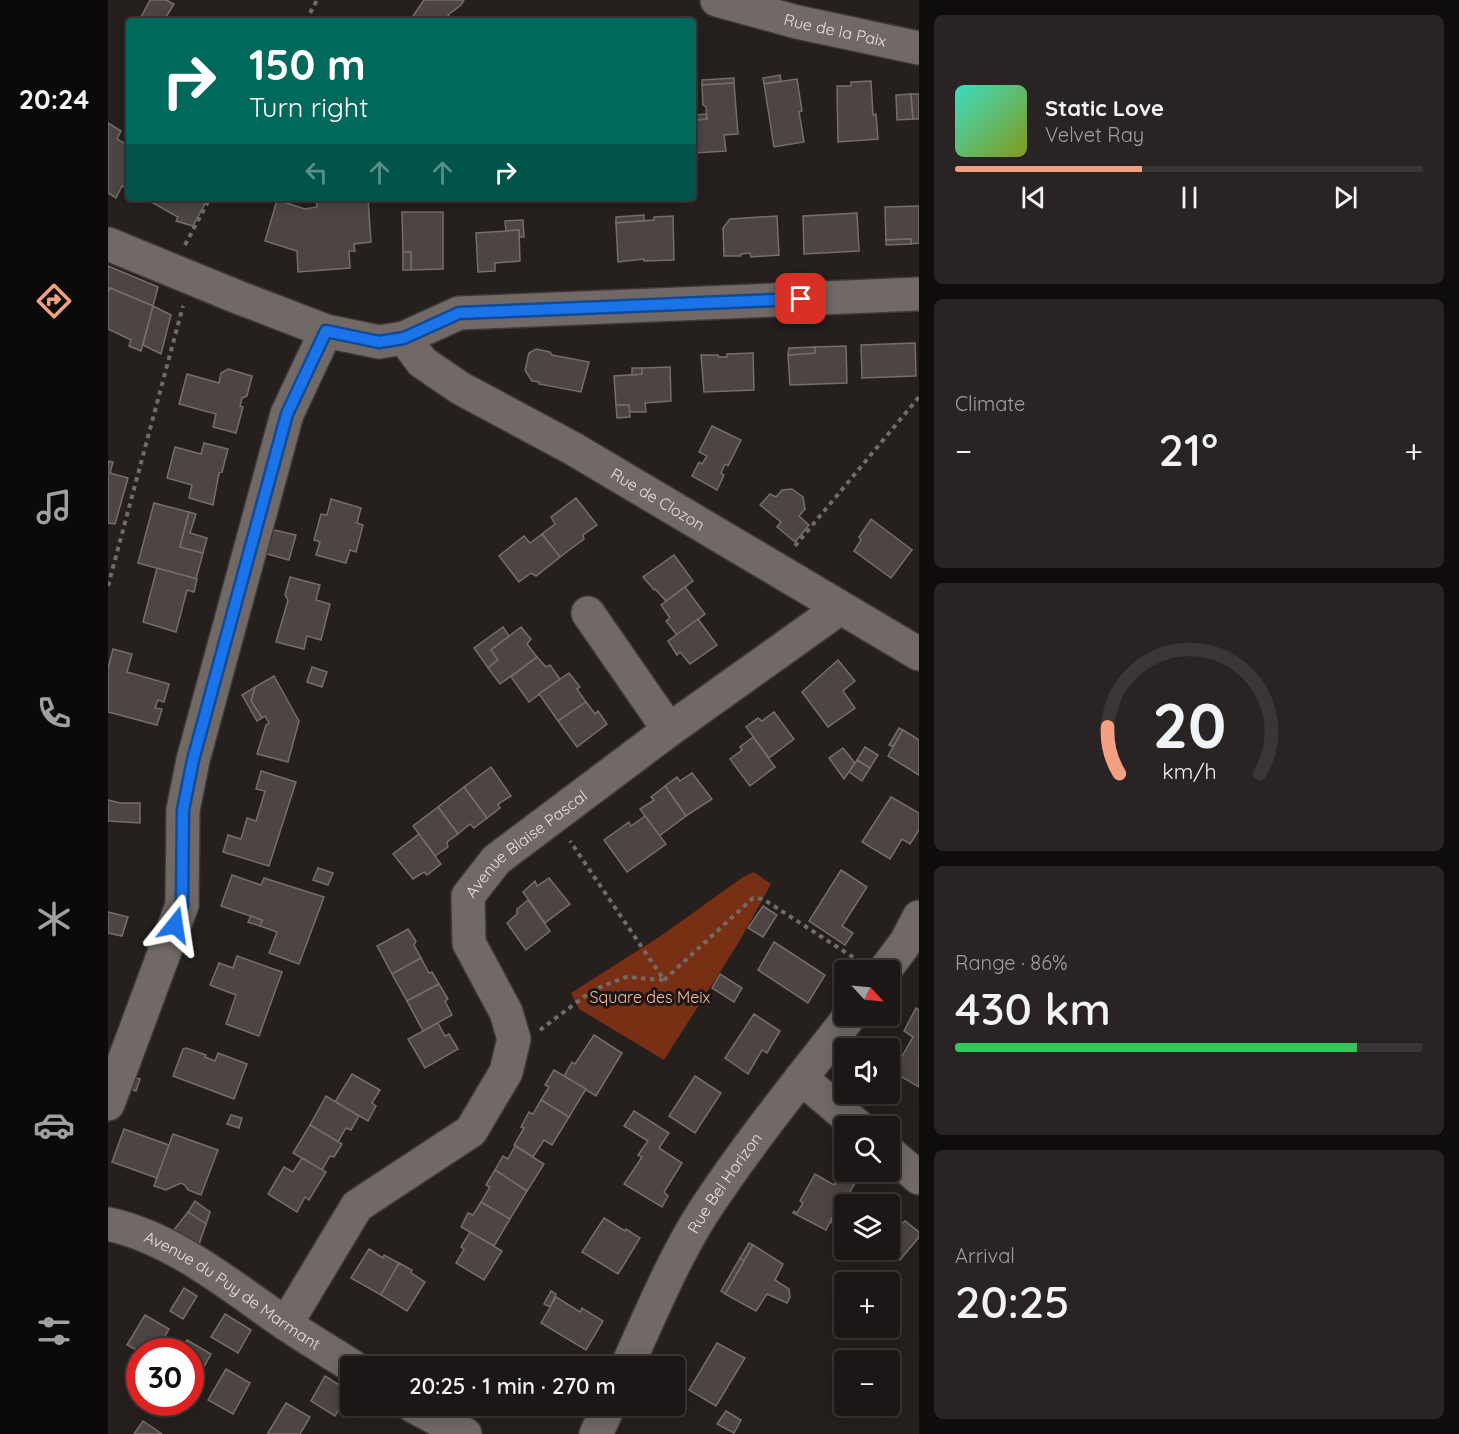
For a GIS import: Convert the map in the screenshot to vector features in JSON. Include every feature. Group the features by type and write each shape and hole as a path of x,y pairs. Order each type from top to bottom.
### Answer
{"street":[{"name":"Rue de la Paix","path":"717,0 797,22 919,48"},
{"path":"108,244 326,331 379,342 404,338 459,313 919,294"},
{"path":"108,1104 182,905 183,810 193,760 287,414 326,331"},
{"name":"Rue de Clozon","path":"404,338 422,362 460,388 572,448 919,654"},
{"name":"Avenue Blaise Pascal","path":"286,1324 357,1206 471,1131 506,1072 514,1039 506,1012 469,943 468,896 496,860 669,730 840,608"},
{"path":"588,613 669,730"},
{"path":"887,960 915,936"},
{"name":"Rue Bel Horizon","path":"632,1356 662,1290 701,1216 749,1147 842,1026"},
{"path":"801,1078 846,1116"},
{"path":"900,1162 919,1179"},
{"name":"Avenue du Puy de Marmant","path":"108,1224 122,1227 161,1243 226,1280 286,1324 340,1358"},
{"path":"432,1416 465,1434"},
{"path":"596,1434 604,1416"}],"path":[{"path":"308,18 317,0"},
{"path":"108,586 181,274 209,201"},
{"path":"775,570 919,397"},
{"path":"553,817 664,980"},
{"path":"511,1052 593,990 626,977 664,980 753,898 764,899 862,960"}],"green space":[{"name":"Square des Meix","path":"754,872 771,884 739,942 664,1060 579,1009 571,993 662,935 743,877"}],"building":[{"path":"150,0 166,0 174,4 166,17 168,18 141,18"},
{"path":"424,0 464,0 448,15 449,18 415,18 413,16"},
{"path":"780,75 781,81 764,84 763,78"},
{"path":"734,78 734,83 702,85 702,80"},
{"path":"797,79 804,142 774,147 764,84"},
{"path":"871,81 873,115 876,114 878,139 838,142 837,86 851,86 851,82"},
{"path":"734,83 738,134 724,135 726,151 696,153 696,120 707,119 706,107 703,105 702,85"},
{"path":"911,94 913,119 897,120 896,95"},
{"path":"911,94 919,94 919,119 913,119"},
{"path":"706,114 707,119 696,120 696,115"},
{"path":"108,123 121,131 117,139 126,144 126,188 122,186 116,198 108,193"},
{"path":"149,201 206,201 193,226 176,221 178,217"},
{"path":"277,201 305,209 317,207 316,201 368,201 371,242 354,244 355,251 349,251 350,268 298,272 297,251 265,241"},
{"path":"919,206 919,243 911,244 911,239 886,240 885,207"},
{"path":"402,212 443,212 443,269 411,270 411,252 403,252"},
{"path":"857,213 859,251 804,254 803,216"},
{"path":"644,215 644,221 616,223 616,217"},
{"path":"673,216 674,260 644,261 644,259 618,262 616,223"},
{"path":"777,216 779,255 751,257 750,253 741,254 741,256 724,256 723,228 730,219"},
{"path":"523,220 524,237 519,237 519,230 506,231 505,221"},
{"path":"519,230 520,261 495,263 495,271 478,272 476,233"},
{"path":"911,239 911,244 886,245 886,240"},
{"path":"403,252 411,252 411,270 403,270"},
{"path":"108,266 158,287 153,306 110,288 108,293"},
{"path":"110,288 153,306 141,351 129,346 131,340 108,329"},
{"path":"153,306 171,315 161,354 143,345"},
{"path":"915,343 916,376 862,378 861,345"},
{"path":"846,346 847,383 790,385 788,355 815,353 815,347"},
{"path":"815,347 815,353 788,355 789,348"},
{"path":"536,349 550,352 552,355 589,362 581,392 532,381 525,370 529,353"},
{"path":"753,353 754,390 704,392 701,355 727,357 727,354"},
{"path":"670,367 671,401 645,403 646,412 630,412 629,405 616,405 614,376 642,374 642,368"},
{"path":"632,368 642,368 642,374 632,375"},
{"path":"228,369 252,376 247,396 242,398 240,406 243,407 236,433 213,427 216,414 179,404 187,374 219,383 221,373"},
{"path":"616,405 629,405 630,417 617,418"},
{"path":"712,426 741,440 728,466 725,464 721,473 724,475 717,490 692,476 699,462 702,464 707,456 699,452"},
{"path":"204,443 228,449 222,472 219,473 213,505 189,498 192,485 167,478 175,447 201,454"},
{"path":"108,461 113,462 110,473 128,478 115,524 108,523"},
{"path":"792,489 803,497 805,509 799,516 809,525 795,542 777,527 781,522 760,505 770,494 776,497 782,490"},
{"path":"576,498 597,525 583,535 584,539 560,557 542,534 555,524 551,517"},
{"path":"331,499 361,508 357,523 363,525 356,552 350,550 346,563 316,555 320,542 314,540 321,514 327,515"},
{"path":"154,503 189,512 180,547 203,553 196,579 138,563"},
{"path":"189,512 196,514 190,533 207,538 203,553 180,547"},
{"path":"871,519 912,550 891,578 854,551 861,540 859,537"},
{"path":"266,528 296,535 289,560 260,552"},
{"path":"542,534 560,557 536,576 531,573 519,582 499,556 524,536 530,543"},
{"path":"674,555 693,581 666,601 643,577"},
{"path":"157,568 197,579 194,592 187,590 176,632 143,622"},
{"path":"290,577 320,585 316,600 330,604 321,640 307,636 304,649 276,642 288,600 285,595"},
{"path":"685,587 705,614 677,635 666,621 670,618 661,605"},
{"path":"698,619 717,645 690,664 680,652 677,655 668,641"},
{"path":"503,627 509,636 491,650 498,660 488,668 474,648"},
{"path":"521,627 531,639 527,644 537,657 500,684 488,668 498,660 491,650"},
{"path":"113,649 132,654 127,672 169,684 164,702 158,700 155,708 162,709 157,725 108,712 108,668"},
{"path":"537,657 546,667 550,665 560,679 529,702 511,677"},
{"path":"838,660 855,681 843,691 855,708 828,727 802,692"},
{"path":"312,667 327,672 322,687 307,682"},
{"path":"569,673 580,687 577,689 586,702 558,721 539,694"},
{"path":"274,676 299,721 288,762 257,754 266,725 269,723 265,716 262,718 251,701 255,687"},
{"path":"255,687 251,701 262,718 257,721 242,695"},
{"path":"586,702 595,714 598,711 607,724 577,747 558,721"},
{"path":"774,712 794,739 769,758 746,727 758,718 762,721"},
{"path":"899,728 903,730 893,747 889,745"},
{"path":"903,730 919,740 919,775 888,756"},
{"path":"753,737 775,767 750,786 730,759"},
{"path":"865,747 878,755 870,768 857,760"},
{"path":"843,748 855,763 844,779 829,758"},
{"path":"857,760 870,768 862,781 849,772"},
{"path":"491,767 511,796 498,804 500,808 487,818 464,787"},
{"path":"261,771 296,782 269,866 223,852 228,835 241,839 247,818 256,821 265,791 256,789"},
{"path":"692,773 712,799 686,816 665,786 677,777 680,781"},
{"path":"665,786 686,816 659,836 640,809 654,800 651,797"},
{"path":"464,787 487,818 474,828 470,824 458,834 438,807"},
{"path":"891,797 919,813 919,830 910,844 902,839 890,859 862,842"},
{"path":"108,800 120,803 140,803 140,823 108,821"},
{"path":"438,807 458,834 447,842 448,847 435,856 413,826"},
{"path":"645,816 666,844 627,872 604,840 629,822 631,826"},
{"path":"419,834 441,864 427,875 424,872 413,879 393,854"},
{"path":"318,868 333,873 328,885 313,880"},
{"path":"841,870 867,887 842,926 853,933 845,945 809,921"},
{"path":"232,875 261,885 264,878 324,897 299,964 269,953 277,932 260,926 262,920 221,906"},
{"path":"549,878 570,904 545,923 523,892 535,881 537,886"},
{"path":"528,900 550,931 526,950 507,923 517,914 517,909"},
{"path":"763,906 777,915 763,937 748,928"},
{"path":"108,912 128,917 122,936 108,933"},
{"path":"251,916 262,920 260,926 248,922"},
{"path":"408,929 416,941 414,945 421,958 392,974 377,946"},
{"path":"774,942 825,975 808,1003 758,970"},
{"path":"237,956 282,972 259,1036 226,1024 236,995 210,985 219,963 233,968"},
{"path":"421,958 429,973 432,972 439,984 407,1001 392,974"},
{"path":"720,974 742,988 734,1002 712,988"},
{"path":"439,984 448,999 445,1001 452,1015 423,1031 407,1001"},
{"path":"916,1008 919,1010 919,1087 900,1076 900,1060 913,1037 904,1031"},
{"path":"754,1014 780,1031 767,1053 762,1050 748,1074 725,1058"},
{"path":"438,1023 445,1036 449,1034 458,1049 425,1068 408,1039"},
{"path":"594,1035 622,1053 596,1096 564,1076 572,1062 575,1064"},
{"path":"186,1048 215,1061 218,1053 247,1064 234,1099 173,1076 183,1049"},
{"path":"554,1070 586,1089 569,1117 541,1100 549,1087 545,1085"},
{"path":"352,1074 380,1090 372,1103 376,1106 368,1121 335,1102"},
{"path":"130,1076 140,1079 136,1091 126,1087"},
{"path":"695,1076 721,1093 695,1133 669,1116"},
{"path":"326,1096 359,1116 351,1130 346,1128 338,1142 310,1125"},
{"path":"541,1100 569,1117 552,1145 544,1140 533,1157 514,1145 524,1128 521,1127 529,1112 533,1114"},
{"path":"634,1111 669,1133 659,1148 682,1163 664,1192 668,1196 662,1207 624,1184 642,1157 638,1155 648,1141 624,1126"},
{"path":"231,1115 242,1118 239,1128 227,1124"},
{"path":"310,1125 342,1144 334,1157 330,1156 322,1170 293,1153"},
{"path":"124,1129 169,1145 157,1178 112,1162"},
{"path":"173,1134 218,1150 201,1195 188,1190 181,1183 166,1190 154,1186"},
{"path":"515,1146 544,1164 527,1191 495,1170 503,1156 508,1159"},
{"path":"302,1158 326,1172 309,1200 305,1197 297,1212 268,1194 284,1167 293,1172"},
{"path":"495,1170 527,1191 510,1219 481,1202 490,1187 486,1185"},
{"path":"815,1174 834,1185 836,1182 855,1182 849,1194 846,1192 834,1194 834,1215 826,1230 793,1213 794,1211 797,1213 803,1203 800,1201"},
{"path":"195,1201 210,1212 206,1224 188,1212"},
{"path":"481,1202 510,1219 494,1246 461,1227 468,1213 473,1215"},
{"path":"188,1212 206,1224 198,1247 173,1231"},
{"path":"604,1218 640,1238 618,1274 582,1252"},
{"path":"900,1221 902,1223 905,1221 919,1232 919,1237 900,1260"},
{"path":"470,1232 502,1251 484,1280 456,1263 464,1249 461,1247"},
{"path":"749,1243 753,1245 744,1261 740,1258"},
{"path":"753,1245 783,1264 775,1280 789,1289 790,1297 787,1303 767,1294 756,1311 725,1294"},
{"path":"369,1249 383,1258 384,1255 399,1263 381,1295 351,1278"},
{"path":"740,1258 744,1261 725,1294 721,1291"},
{"path":"399,1263 412,1270 411,1273 425,1282 407,1311 381,1295"},
{"path":"184,1288 197,1296 183,1319 170,1311"},
{"path":"551,1291 556,1294 550,1307 544,1304"},
{"path":"556,1297 580,1312 582,1308 603,1321 586,1350 541,1323"},
{"path":"225,1314 251,1330 238,1353 211,1337"},
{"path":"145,1315 169,1329 164,1338 131,1338"},
{"path":"717,1343 745,1358 716,1406 689,1390"},
{"path":"204,1350 211,1354 204,1367"},
{"path":"226,1369 250,1383 233,1414 208,1400"},
{"path":"325,1376 340,1386 340,1408 335,1416 311,1401"},
{"path":"286,1403 310,1417 300,1434 269,1434 268,1433"},
{"path":"726,1411 741,1420 734,1433 717,1424"},
{"path":"143,1421 162,1434 134,1434"}],"route":[{"path":"175,925 182,905 183,810 193,760 287,414 326,331 379,342 404,338 459,313 801,299"}]}
